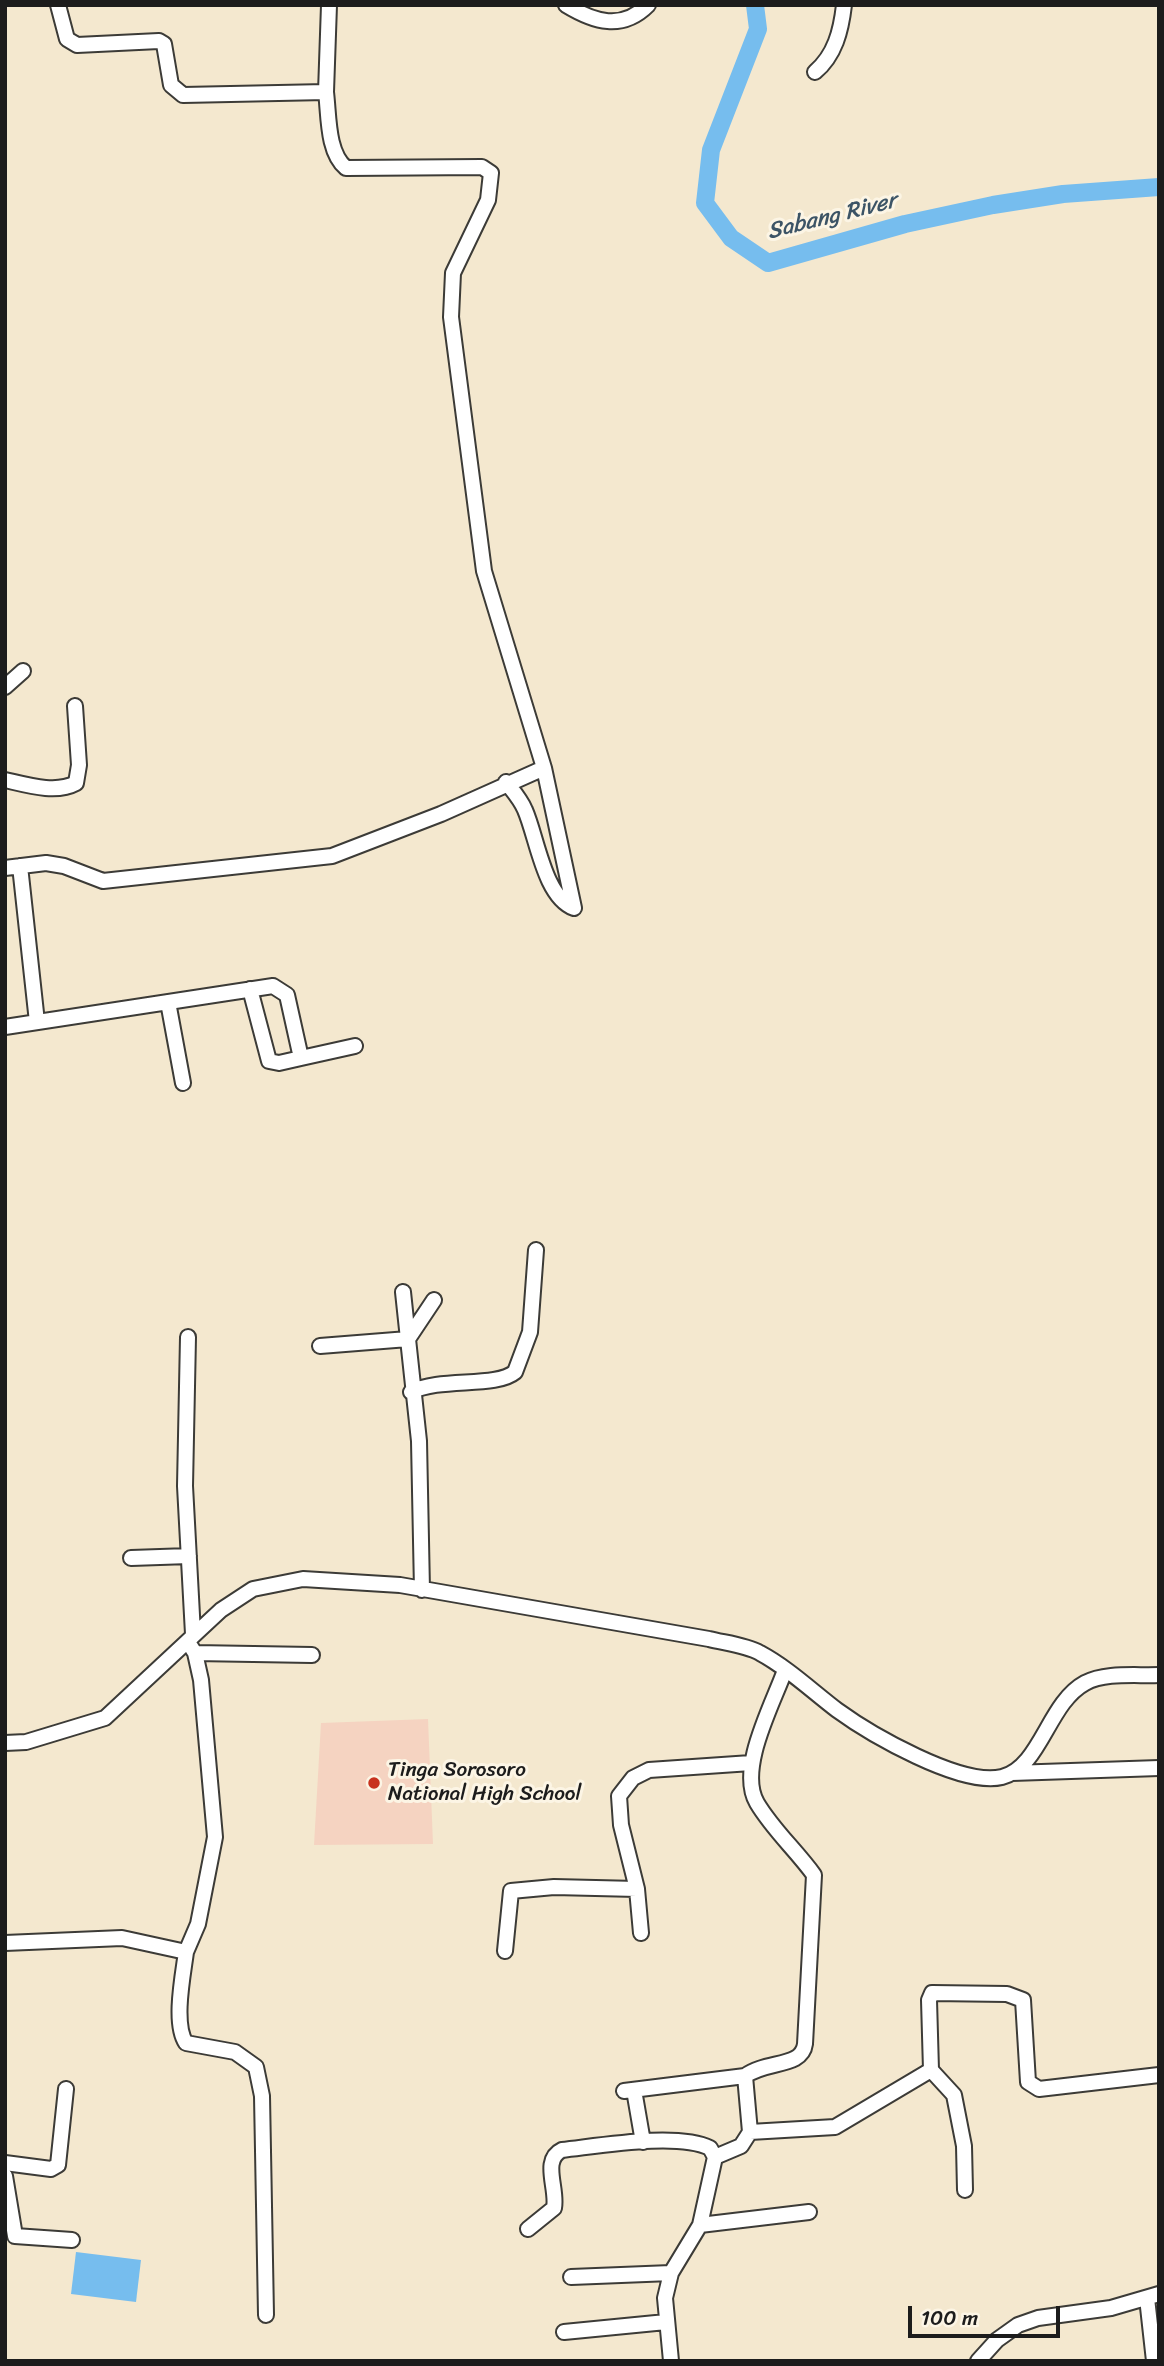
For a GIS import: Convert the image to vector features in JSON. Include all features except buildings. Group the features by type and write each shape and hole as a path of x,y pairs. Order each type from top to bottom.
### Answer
{"street":[{"path":"58,5 67,39 78,46 159,41 164,44 171,85 183,95 326,92"},
{"path":"329,5 326,92 333,147 339,162 346,168 482,167 491,173 488,200 453,273 451,317 484,571 544,768 574,908 561,901 554,889 527,814 506,782"},
{"path":"566,5 583,15 613,23 636,16 648,5"},
{"path":"815,72 828,61 834,49 844,5"},
{"path":"5,687 23,671"},
{"path":"5,780 37,787 61,788 76,783 79,765 75,706"},
{"path":"37,1023 13,867 46,863 64,866 103,881 332,856 441,814 506,782 544,768"},
{"path":"5,1027 273,986 286,996 302,1058"},
{"path":"250,989 269,1061 279,1063 355,1046"},
{"path":"168,1002 183,1083"},
{"path":"411,1392 431,1384 502,1378 515,1372 530,1332 536,1250"},
{"path":"403,1292 411,1392 419,1441 422,1590"},
{"path":"408,1339 434,1300"},
{"path":"188,1337 185,1486 192,1643 209,1740 215,1837 198,1923 186,1951 181,1990 182,2036 186,2043 234,2052 256,2067 262,2096 266,2315"},
{"path":"320,1346 408,1339"},
{"path":"131,1558 189,1556"},
{"path":"5,1743 26,1742 104,1718 192,1643 220,1610 253,1589 303,1579 367,1581 709,1639 758,1652 841,1712 928,1762 984,1777 1000,1777 1012,1773 1159,1768"},
{"path":"192,1643 312,1654"},
{"path":"643,2141 629,2090 745,2076 763,2065 797,2060 804,2053 815,1882 809,1867 788,1846 755,1801 751,1787 751,1763 785,1670"},
{"path":"1012,1773 1027,1761 1067,1697 1086,1683 1104,1678 1159,1675"},
{"path":"641,1933 637,1889 621,1825 619,1796 625,1786 649,1770 751,1763"},
{"path":"505,1951 511,1891 554,1887 637,1889"},
{"path":"5,1942 122,1938 186,1951"},
{"path":"965,2190 964,2146 954,2095 930,2070 929,2000 932,1993 1007,1993 1024,2000 1028,2082 1039,2090 1159,2075"},
{"path":"750,2132 835,2127 930,2070"},
{"path":"715,2157 741,2146 750,2132 745,2076"},
{"path":"5,2163 51,2169 58,2165 65,2089"},
{"path":"528,2229 554,2208 551,2162 555,2153 562,2150 643,2141 703,2145 715,2157"},
{"path":"671,2361 665,2298 671,2273 700,2225 715,2157"},
{"path":"5,2176 15,2236 72,2240"},
{"path":"700,2225 809,2212"},
{"path":"571,2277 671,2273"},
{"path":"978,2361 997,2340 1018,2325 1038,2318 1111,2308 1153,2296 1154,2361"},
{"path":"564,2332 666,2322"}],"shaded area":[{"name":"Tinga Sorosoro National High School","path":"428,1719 433,1844 314,1845 321,1723"}],"water":[{"path":"76,2252 141,2260 136,2302 71,2294"}],"waterway":[{"name":"Sabang River","path":"755,5 758,29 711,150 705,203 731,238 768,263 905,224 993,205 1063,194 1159,187"}],"place":[{"name":"Tinga Sorosoro National High School","path":"374,1783"}]}
